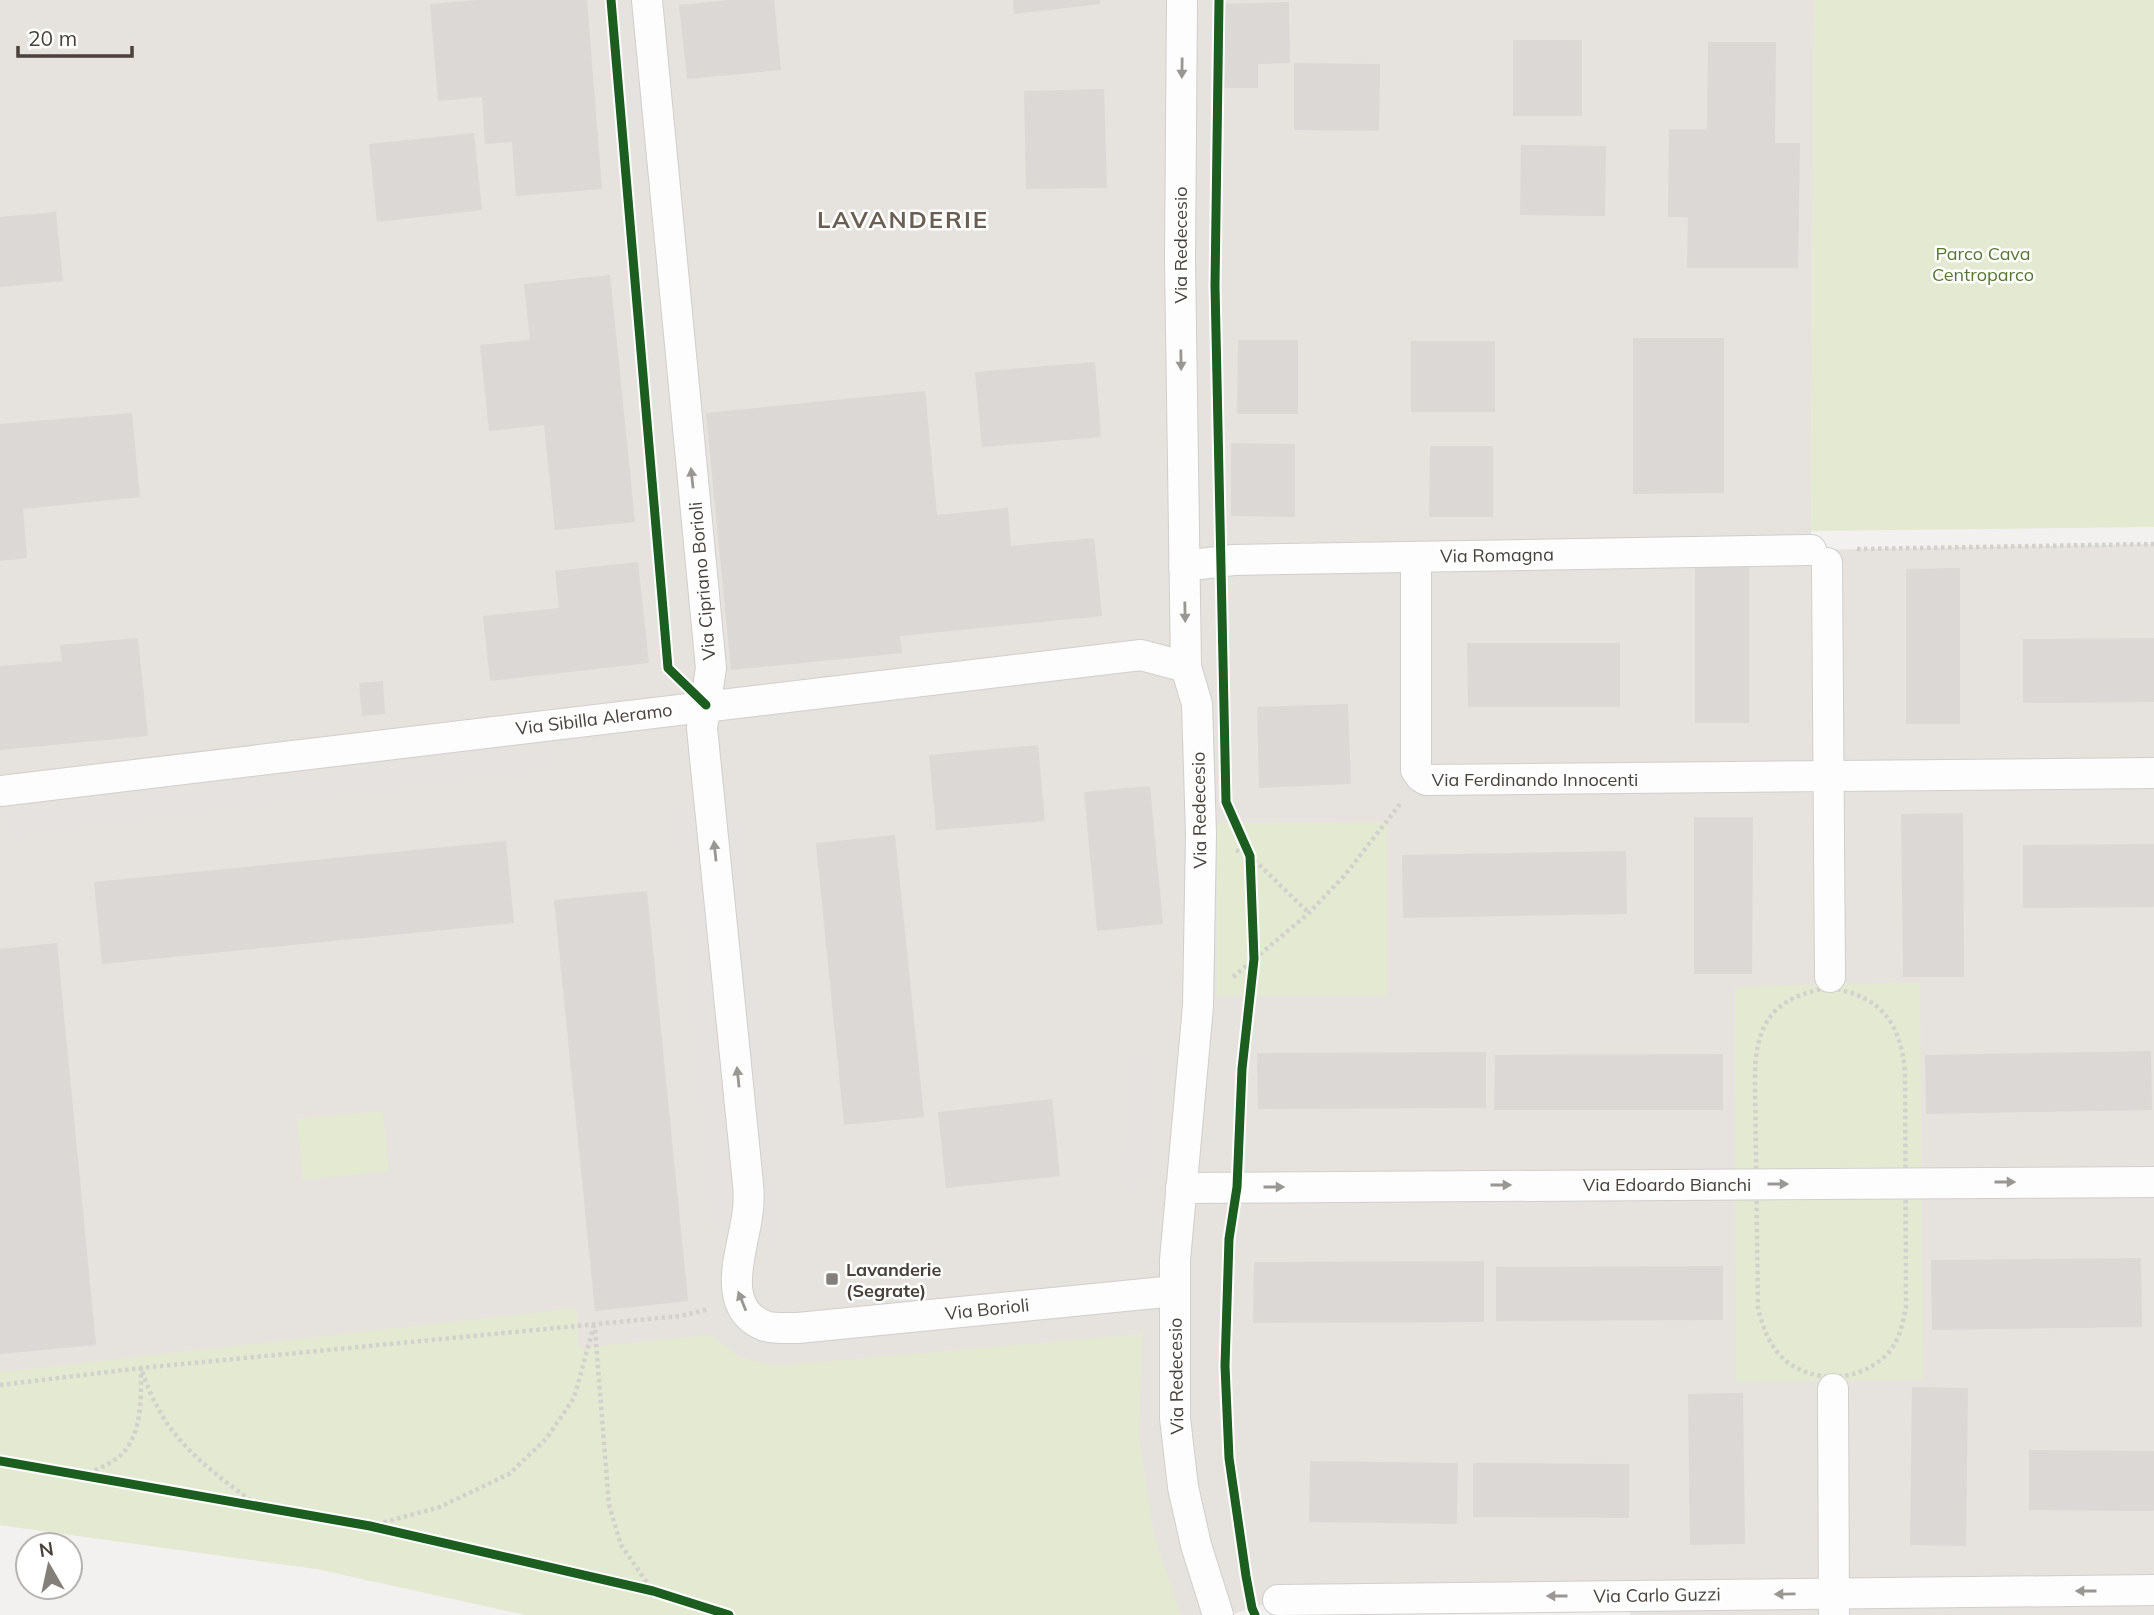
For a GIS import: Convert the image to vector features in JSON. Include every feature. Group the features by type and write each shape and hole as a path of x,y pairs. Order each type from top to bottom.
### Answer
{"street":[{"name":"Via Cipriano Borioli","path":"647,0 711,668 702,727 748,1184 748,1215 737,1264 740,1301"},
{"name":"Via Redecesio","path":"1182,0 1180,270 1186,667 1198,704 1200,834 1198,1006 1175,1260 1175,1418 1180,1464 1192,1526 1218,1615"},
{"name":"Via Romagna","path":"1185,566 1233,560 1416,557 1819,557"},
{"name":"Via Ferdinando Innocenti","path":"1416,557 1416,770 1421,777 1430,781 2154,774"},
{"path":"1819,557 1829,777 1830,977"},
{"name":"Via Sibilla Aleramo","path":"0,791 1141,655 1186,667"},
{"name":"Via Edoardo Bianchi","path":"1181,1188 2154,1181"},
{"name":"Via Borioli","path":"740,1301 747,1314 768,1327 798,1328 1175,1291"},
{"path":"1833,1389 1834,1604"},
{"name":"Via Carlo Guzzi","path":"1278,1601 1480,1597 1834,1604 2154,1590"},
{"name":"Via Carlo Guzzi","path":"1438,1615 1480,1597"}],"path":[{"path":"1819,557 2154,544"},
{"path":"1198,1006 1309,913 1345,876 1421,777"},
{"path":"1200,834 1250,856 1309,913"},
{"path":"1245,845 1250,856 1250,869"},
{"path":"1252,973 1253,946"},
{"path":"0,1385 141,1368 680,1316 740,1301"},
{"path":"370,1526 440,1507 509,1474 546,1439 574,1398 594,1325"},
{"path":"594,1325 609,1505 621,1545 653,1591"},
{"path":"82,1476 112,1462 124,1452 141,1407 141,1368"},
{"path":"141,1368 159,1410 172,1429 217,1476 259,1506"},
{"path":"69,1473 96,1478"},
{"path":"232,1502 271,1508"},
{"path":"358,1524 397,1532"},
{"path":"640,1588 666,1595"}],"shaded area":[{"path":"0,0 1814,0 1811,550 2154,544 2154,1615 1630,1615 1631,1596 1278,1600 1230,1615 526,1615 317,1569 84,1537 84,1531 43,1531 0,1525"},
{"path":"641,41 655,184 637,185 624,43"},
{"path":"553,745 556,770 6,840 3,810"},
{"path":"695,801 733,1211 728,1227 709,1229 670,804"},
{"path":"741,813 782,1260 766,1262 723,815"},
{"path":"1128,1052 1158,1053 1149,1192 1119,1189"}],"green space":[{"name":"Parco Cava Centroparco","path":"1814,0 2154,0 2154,527 1811,531"},
{"path":"1387,822 1387,996 1217,996 1217,823"},
{"path":"1920,982 1923,1380 1736,1382 1735,987"},
{"path":"383,1111 389,1171 303,1180 297,1119"},
{"path":"577,1308 578,1348 711,1335 739,1357 775,1366 1142,1334 1139,1437 1154,1534 1180,1615 526,1615 317,1569 84,1537 84,1531 43,1531 0,1525 0,1372"}],"building":[{"path":"478,0 587,0 602,189 516,196 512,142 485,144 482,97 438,101 430,4"},
{"path":"730,0 774,0 781,70 687,79 679,5"},
{"path":"1013,0 1100,0 1100,4 1014,14"},
{"path":"1289,2 1290,63 1258,64 1258,88 1221,88 1220,4"},
{"path":"1513,40 1582,40 1582,116 1513,116"},
{"path":"1708,42 1776,42 1775,143 1800,143 1798,268 1687,268 1688,217 1668,217 1669,129 1707,129"},
{"path":"1294,63 1380,64 1379,131 1294,130"},
{"path":"1104,89 1107,188 1026,189 1024,91"},
{"path":"474,133 482,210 377,222 369,144"},
{"path":"1521,145 1606,146 1605,216 1520,215"},
{"path":"56,212 63,281 0,287 0,217"},
{"path":"610,275 635,522 555,530 544,425 489,431 480,345 530,340 524,284"},
{"path":"1633,338 1724,338 1724,493 1633,494"},
{"path":"1238,340 1298,340 1298,414 1237,414"},
{"path":"1411,341 1495,341 1495,412 1411,412"},
{"path":"1095,362 1101,437 982,447 975,372"},
{"path":"925,391 937,515 1008,508 1011,546 1094,538 1102,616 900,636 902,653 731,670 706,413"},
{"path":"132,413 140,497 23,509 27,558 0,561 0,424"},
{"path":"1231,443 1295,444 1295,517 1231,516"},
{"path":"1430,446 1493,446 1493,517 1429,517"},
{"path":"638,562 649,663 490,681 483,616 559,608 555,571"},
{"path":"1695,567 1749,567 1749,723 1695,723"},
{"path":"1960,568 1960,724 1906,724 1906,569"},
{"path":"138,638 148,736 0,750 0,666 62,661 60,645"},
{"path":"2154,638 2154,702 2023,703 2023,639"},
{"path":"1467,643 1620,643 1620,707 1468,707"},
{"path":"383,681 385,714 362,716 359,683"},
{"path":"1348,704 1351,784 1259,788 1257,707"},
{"path":"1038,745 1045,821 936,830 929,755"},
{"path":"1150,786 1163,924 1097,931 1084,792"},
{"path":"1963,813 1964,977 1903,977 1901,814"},
{"path":"1694,817 1753,817 1752,974 1694,974"},
{"path":"895,835 924,1117 844,1125 816,843"},
{"path":"506,841 514,923 102,964 94,882"},
{"path":"2154,844 2154,907 2023,908 2023,845"},
{"path":"1626,851 1627,914 1403,918 1402,855"},
{"path":"647,891 688,1301 595,1311 554,900"},
{"path":"57,943 96,1345 0,1354 0,949"},
{"path":"2151,1051 2152,1110 1926,1114 1925,1055"},
{"path":"1486,1052 1486,1108 1258,1109 1257,1053"},
{"path":"1723,1054 1723,1110 1494,1110 1495,1055"},
{"path":"1052,1099 1060,1176 946,1188 938,1112"},
{"path":"2141,1258 2142,1327 1932,1330 1931,1260"},
{"path":"1484,1261 1484,1322 1253,1323 1254,1262"},
{"path":"1723,1266 1723,1320 1496,1321 1496,1267"},
{"path":"1912,1387 1968,1388 1966,1546 1910,1545"},
{"path":"1743,1393 1745,1544 1690,1545 1688,1394"},
{"path":"2029,1450 2154,1451 2154,1511 2029,1510"},
{"path":"1310,1461 1458,1463 1457,1524 1309,1522"},
{"path":"1473,1463 1629,1464 1629,1518 1473,1517"}],"cycle path":[{"path":"611,0 668,668 706,705"},
{"path":"1219,0 1215,286 1226,802 1250,856 1254,959 1242,1069 1237,1187 1229,1239 1225,1366 1229,1458 1246,1576 1255,1615"},
{"path":"0,1461 370,1526 653,1591 729,1615"}],"place":[{"name":"Lavanderie (Segrate)","path":"832,1279"}],"district":[{"name":"LAVANDERIE","path":"903,219"}]}
